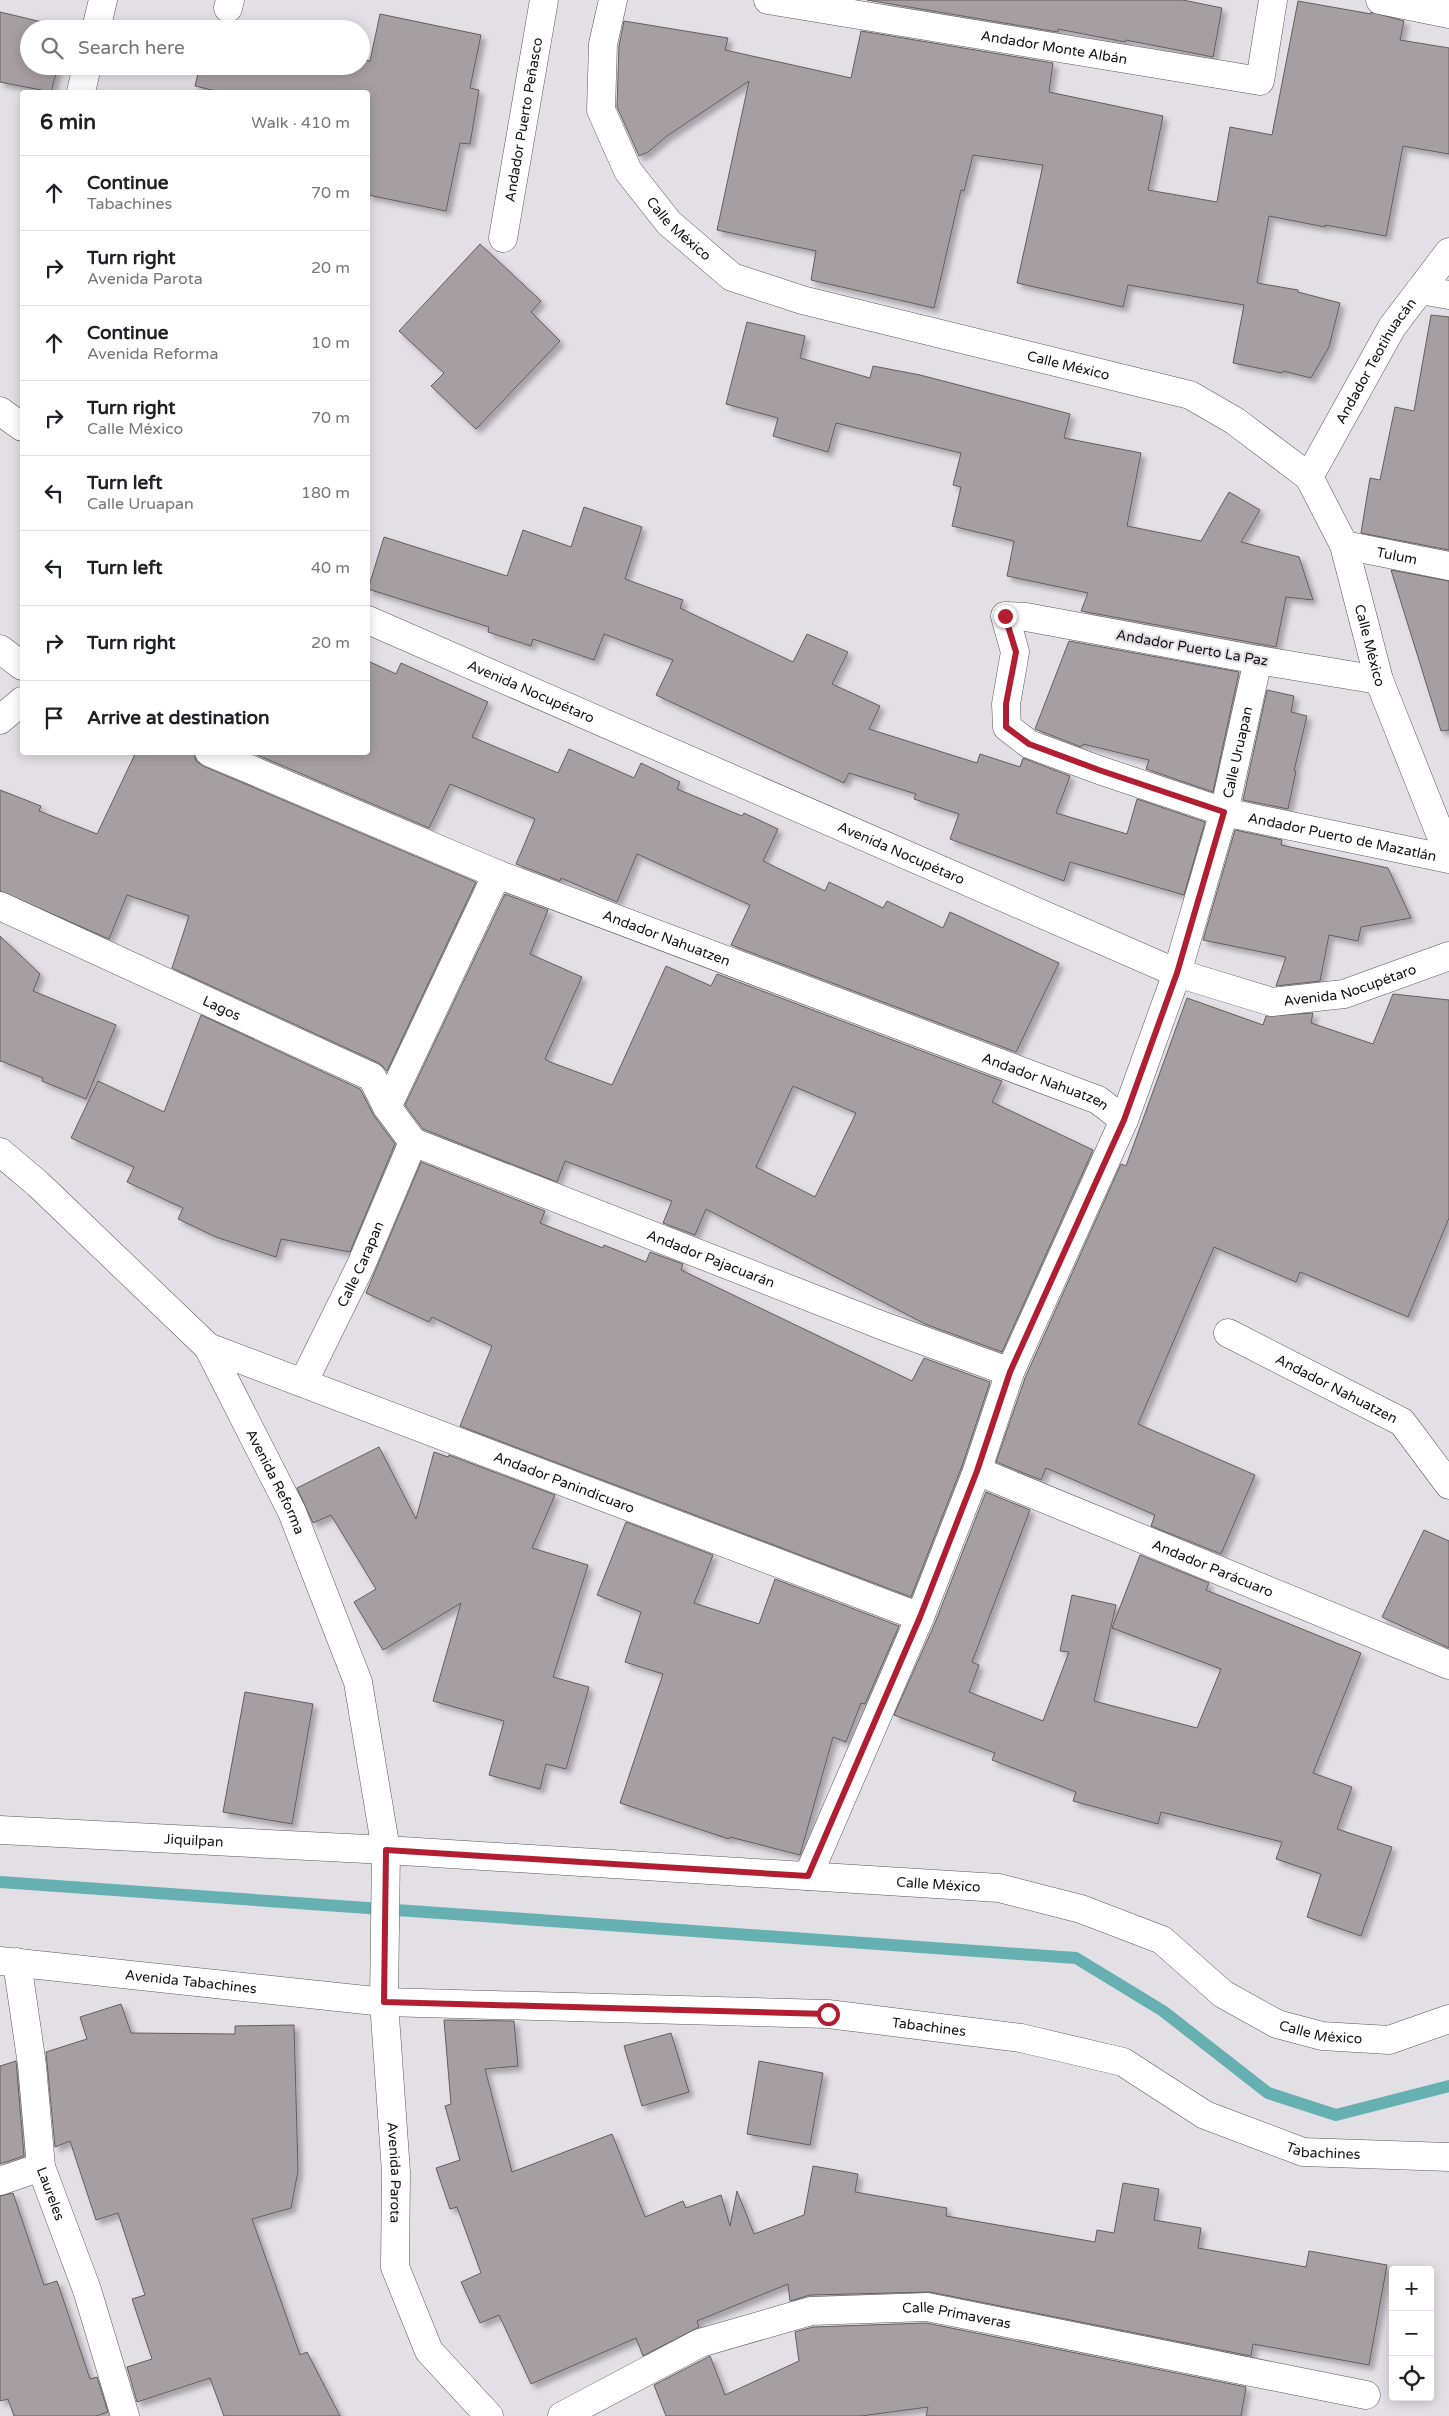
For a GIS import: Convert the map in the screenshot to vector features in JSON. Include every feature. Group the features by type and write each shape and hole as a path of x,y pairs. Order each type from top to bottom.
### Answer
{"street":[{"path":"98,20 103,0"},
{"name":"Andador Puerto Peñasco","path":"503,238 544,0"},
{"name":"Calle México","path":"612,0 603,44 601,110 628,171 669,223 732,277 802,300 1190,395 1235,421 1309,476 1344,545 1379,680 1449,857"},
{"name":"Andador Monte Albán","path":"768,0 1260,81 1273,0"},
{"path":"1380,0 1449,14"},
{"path":"81,90 85,75"},
{"name":"Andador Teotihuacán","path":"1309,476 1392,326 1449,252"},
{"path":"1420,290 1449,295"},
{"path":"0,411 20,425"},
{"name":"Tulum","path":"1344,545 1449,566"},
{"name":"Andador Puerto La Paz","path":"1005,616 1026,617 1258,660 1379,680"},
{"name":"Andador Puerto de Mazatlán","path":"1005,616 1016,652 1006,704 1006,727 1029,744 1099,770 1224,812 1449,857"},
{"name":"Avenida Nocupétaro","path":"370,621 1177,973 1272,1002 1344,994 1449,956"},
{"path":"0,649 20,664"},
{"name":"Calle Uruapan","path":"808,1876 920,1617 977,1471 1010,1372 1124,1120 1177,973 1224,812 1258,660"},
{"path":"0,720 20,703"},
{"name":"Andador Nahuatzen","path":"216,755 497,874 1098,1100 1124,1120"},
{"path":"387,1107 497,874"},
{"name":"Lagos","path":"0,906 372,1077 387,1107 414,1142"},
{"name":"Andador Pajacuarán","path":"414,1142 886,1327 1010,1372"},
{"name":"Calle Carapan","path":"302,1383 361,1265 414,1142"},
{"name":"Avenida Reforma","path":"0,1152 38,1184 208,1347 292,1512 358,1682 386,1850 387,1900"},
{"name":"Andador Nahuatzen","path":"1228,1334 1402,1422 1449,1485"},
{"name":"Andador Panindicuaro","path":"208,1347 920,1617"},
{"name":"Andador Parácuaro","path":"977,1471 1449,1666"},
{"name":"Jiquilpan","path":"0,1830 386,1850"},
{"name":"Calle México","path":"386,1850 999,1888 1081,1909 1162,1940 1223,1994 1277,2024 1322,2036 1389,2040 1449,2019"},
{"name":"Avenida Parota","path":"387,1900 384,1994 396,2172 396,2267 429,2351 489,2416"},
{"name":"Avenida Tabachines","path":"8,1962 384,1994"},
{"name":"Laureles","path":"8,1962 32,2065 41,2167 87,2290 125,2416"},
{"name":"Tabachines","path":"384,1994 828,2014 1021,2038 1123,2062 1206,2115 1303,2152 1449,2158"},
{"path":"0,2182 41,2167"},
{"name":"Calle Primaveras","path":"562,2416 700,2343 811,2311 927,2307 1366,2394"}],"building":[{"path":"867,0 1183,0 1222,8 1213,57 1126,40 1125,42 1058,29 1058,32"},
{"path":"1298,1 1371,14 1371,12 1404,21 1400,40 1449,48 1449,154 1403,146 1386,236 1269,216 1257,283 1298,290 1298,292 1340,303 1329,347 1311,378 1283,371 1282,373 1233,363 1244,305 1128,285 1123,307 1017,283 1043,165 973,155 964,191 961,190 934,308 811,280 816,251 717,230 749,81 667,136 648,152 639,156 617,107 619,46 624,21 728,38 725,50 851,78 861,31 1053,63 1049,92 1163,116 1148,190 1217,202 1230,127 1272,135"},
{"path":"0,12 34,20 20,20 20,75 56,75 52,90 41,90 0,82"},
{"path":"380,14 481,35 470,88 479,90 470,144 460,143 446,211 370,195 370,90 212,90 195,86 198,75 370,75 370,61"},
{"path":"480,244 541,301 531,312 560,341 476,429 431,386 444,373 399,331"},
{"path":"1431,315 1449,317 1449,550 1361,533 1370,478 1380,480 1395,407 1414,411"},
{"path":"747,322 805,336 800,358 870,378 873,366 920,375 1070,414 1064,438 1141,453 1127,526 1201,541 1229,492 1260,510 1241,542 1299,557 1313,600 1286,597 1276,647 1081,611 1088,593 1007,576 1014,541 952,526 961,487 953,485 961,453 836,423 828,452 773,436 778,418 726,404"},
{"path":"584,507 642,527 625,579 683,600 680,608 793,662 807,634 848,652 832,684 880,706 869,729 977,763 980,754 1020,767 1023,758 1070,776 1056,813 1127,834 1137,799 1205,822 1184,895 1070,862 1064,881 950,839 959,814 914,799 916,794 849,773 844,783 656,695 673,660 604,634 594,660 533,639 531,646 488,632 489,627 370,590 370,582 384,537 507,576 523,530 571,547"},
{"path":"1391,570 1449,581 1449,730 1441,731"},
{"path":"1069,641 1239,672 1213,792 1146,769 1149,760 1083,744 1081,747 1035,729"},
{"path":"370,662 396,674 401,663 488,702 472,737 558,773 569,749 634,778 641,763 680,782 677,789 742,816 744,813 778,829 763,861 825,891 829,882 883,908 887,901 943,928 950,912 1059,963 1016,1052 731,945 750,905 637,854 617,902 561,878 560,881 516,864 535,819 450,784 429,828 257,755 370,755"},
{"path":"1267,690 1294,696 1291,712 1307,716 1294,771 1296,771 1288,809 1243,800"},
{"path":"135,755 195,755 196,761 203,766 476,882 387,1071 379,1063 172,968 189,916 127,895 109,939 0,891 0,790 41,806 39,811 97,834"},
{"path":"1235,830 1282,840 1281,845 1388,868 1411,918 1361,927 1358,941 1329,935 1320,981 1276,986 1286,957 1203,940"},
{"path":"505,894 548,910 530,954 582,977 545,1059 550,1062 612,1085 666,966 711,986 717,974 1002,1081 992,1102 1093,1150 1002,1352 925,1324 706,1209 695,1235 663,1223 672,1201 565,1161 557,1182 423,1129 405,1105","holes":["793,1086 856,1113 815,1197 756,1167"]},
{"path":"0,936 40,974 33,991 116,1025 86,1099 42,1081 43,1078 0,1062"},
{"path":"1393,994 1449,1000 1449,1218 1408,1317 1300,1272 1296,1282 1214,1247 1138,1424 1255,1475 1221,1554 1151,1526 1155,1515 1046,1468 1041,1480 996,1462 1025,1378 1121,1164 1126,1166 1187,998 1263,1025 1266,1016 1313,1013 1311,1023 1373,1044"},
{"path":"201,1015 360,1089 374,1116 395,1144 350,1252 281,1239 276,1257 216,1237 178,1219 183,1208 127,1182 134,1167 71,1138 98,1081 164,1112"},
{"path":"421,1162 545,1211 540,1223 603,1248 604,1245 646,1262 650,1252 683,1264 681,1270 912,1381 924,1358 990,1382 962,1466 911,1597 460,1426 492,1346 432,1317 429,1322 366,1293"},
{"path":"379,1447 416,1519 434,1452 448,1457 449,1455 555,1495 532,1548 588,1565 553,1677 589,1687 566,1769 546,1764 540,1789 489,1775 504,1721 433,1701 461,1603 383,1650 354,1602 376,1589 331,1515 313,1523 297,1488"},
{"path":"986,1492 1030,1510 972,1662 979,1665 969,1692 1043,1721 1069,1652 1060,1651 1072,1595 1116,1605 1094,1701 1197,1728 1221,1669 1112,1628 1140,1555 1209,1583 1206,1590 1361,1653 1313,1773 1352,1787 1337,1829 1392,1847 1361,1936 1307,1917 1321,1874 1276,1859 1282,1842 1161,1812 1158,1824 1073,1801 1076,1792 992,1760 995,1753 894,1715 935,1623"},
{"path":"626,1522 713,1555 694,1603 759,1624 775,1579 899,1626 865,1704 861,1703 846,1742 833,1737 800,1855 730,1837 729,1839 620,1803 663,1674 625,1662 641,1612 597,1595"},
{"path":"1424,1530 1449,1541 1449,1648 1382,1617"},
{"path":"245,1692 313,1704 292,1824 223,1812"},
{"path":"121,2004 131,2033 235,2034 235,2026 294,2025 298,2171 291,2208 252,2219 300,2355 307,2352 340,2416 224,2416 210,2378 137,2402 127,2367 152,2359 132,2299 145,2295 118,2213 96,2220 70,2141 55,2147 46,2052 87,2039 80,2017"},
{"path":"444,2020 514,2021 518,2066 485,2069 512,2172 612,2134 645,2217 683,2201 686,2208 721,2195 730,2226 737,2191 754,2234 804,2215 813,2166 858,2174 855,2192 947,2208 946,2216 1095,2242 1097,2230 1114,2233 1123,2183 1159,2189 1154,2220 1201,2228 1198,2248 1306,2267 1309,2251 1387,2265 1369,2365 1253,2344 1251,2356 930,2292 810,2295 790,2301 788,2284 697,2321 699,2327 643,2356 636,2338 531,2384 499,2315 480,2323 461,2282 481,2273 457,2207 450,2209 436,2168 460,2160 445,2106 451,2104"},
{"path":"671,2033 689,2092 642,2106 624,2046"},
{"path":"16,2061 24,2156 0,2164 0,2066"},
{"path":"759,2061 823,2073 810,2145 747,2134"},
{"path":"13,2193 44,2285 57,2281 90,2379 97,2377 108,2412 96,2416 14,2416 8,2399 0,2401 0,2196"},
{"path":"926,2323 1246,2387 1241,2416 926,2416 928,2407 861,2416 666,2416 654,2385 710,2356 725,2395 799,2361 795,2332 813,2327"}],"waterway":[{"path":"0,1882 1076,1958 1163,2011 1268,2093 1336,2115 1449,2086"}],"route":[{"path":"828,2014 384,2002 387,1900 386,1850 808,1876 920,1617 977,1471 1010,1372 1124,1120 1177,973 1224,812 1099,770 1029,744 1006,727 1006,704 1016,652 1005,616"}]}
